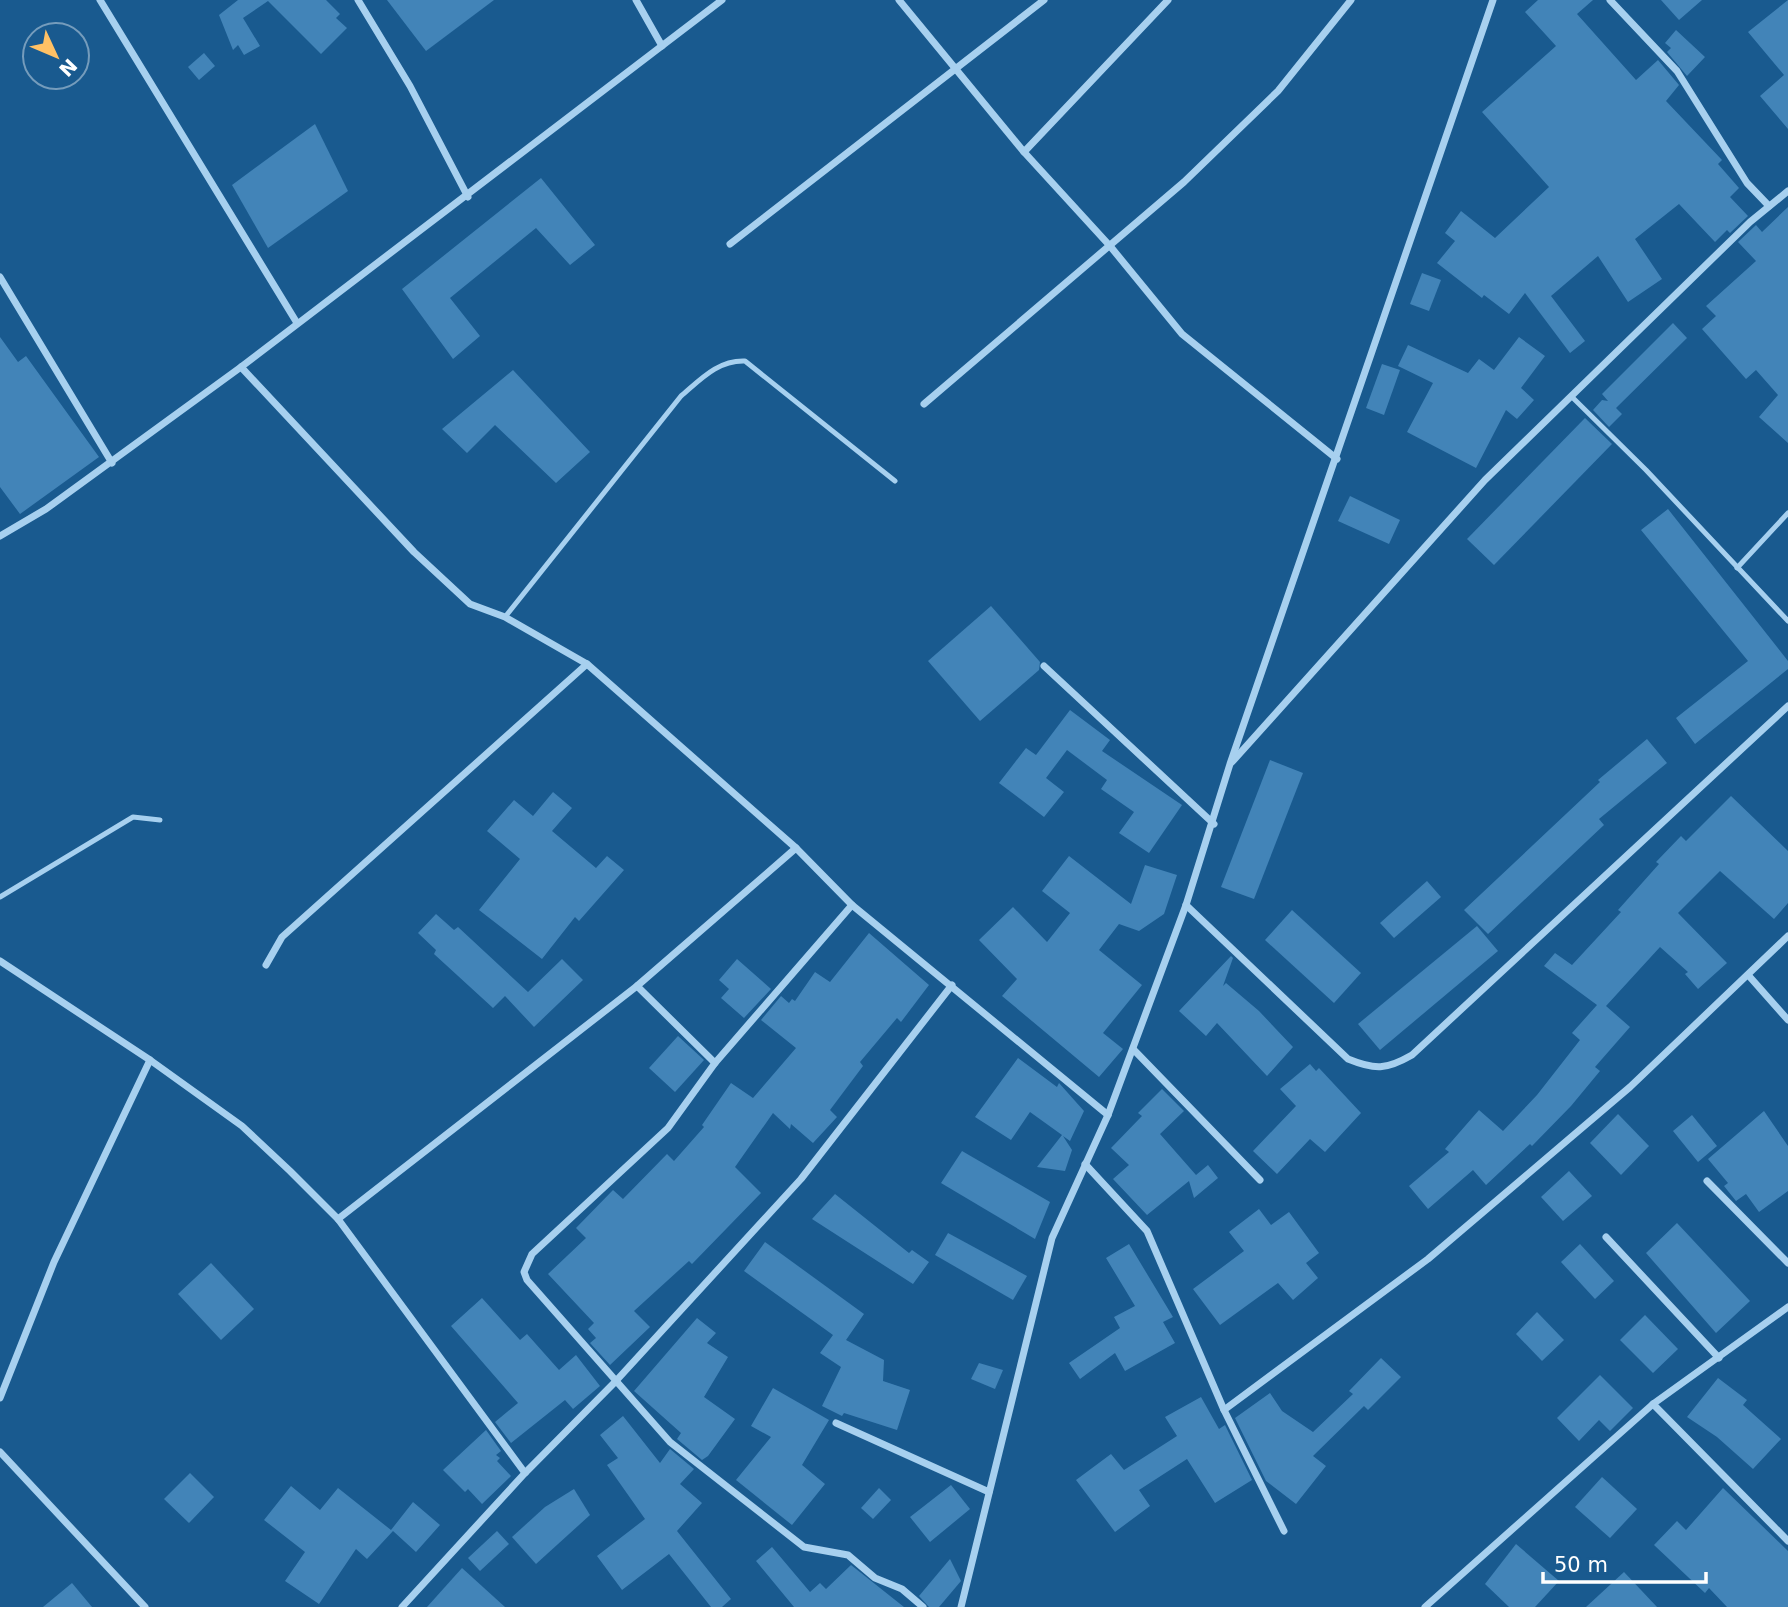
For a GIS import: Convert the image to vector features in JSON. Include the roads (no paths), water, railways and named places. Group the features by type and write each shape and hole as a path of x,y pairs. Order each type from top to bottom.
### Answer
{"street":[{"path":"100,0 297,323"},
{"path":"358,0 410,86 468,197"},
{"path":"636,0 662,46"},
{"path":"0,536 46,509 112,463 468,197 722,0"},
{"path":"899,0 1024,152 1110,246 1182,334 1337,459"},
{"path":"730,244 1044,0"},
{"path":"1024,152 1168,0"},
{"path":"924,404 1184,182 1278,91 1351,0"},
{"path":"961,1607 1052,1238 1108,1115 1186,905 1214,824 1230,764 1493,0"},
{"path":"1610,0 1677,71 1747,183 1769,206"},
{"path":"1230,764 1485,480 1769,206 1788,191"},
{"path":"0,277 112,463"},
{"path":"241,367 414,552 470,604 505,617 587,664 796,848 852,905 1108,1115"},
{"path":"266,965 282,937 587,664"},
{"path":"1044,666 1214,824"},
{"path":"1186,905 1348,1059 1369,1067 1392,1066 1412,1055 1788,706"},
{"path":"338,1219 637,986 796,848"},
{"path":"852,905 715,1063 667,1128 532,1254 525,1264 527,1280 670,1442 804,1547 848,1555 875,1578 901,1589 923,1607"},
{"path":"1224,1410 1428,1259 1630,1087 1788,936"},
{"path":"0,961 150,1060 242,1126 338,1219 525,1473"},
{"path":"1749,976 1788,1020"},
{"path":"402,1607 525,1473 615,1382 801,1179 952,985"},
{"path":"637,986 715,1063"},
{"path":"1133,1049 1260,1181"},
{"path":"0,1398 54,1262 150,1060"},
{"path":"1085,1164 1147,1231 1224,1410 1284,1531"},
{"path":"1707,1181 1788,1263"},
{"path":"1606,1237 1719,1358"},
{"path":"1424,1607 1653,1404 1788,1307"},
{"path":"1653,1404 1788,1541"},
{"path":"836,1423 989,1492"},
{"path":"0,1452 145,1607"}],"lane":[{"path":"505,617 681,396 716,367 730,360 745,361 895,481"},
{"path":"1571,396 1788,621"},
{"path":"1737,568 1788,513"},
{"path":"0,897 133,817 160,820"}]}
